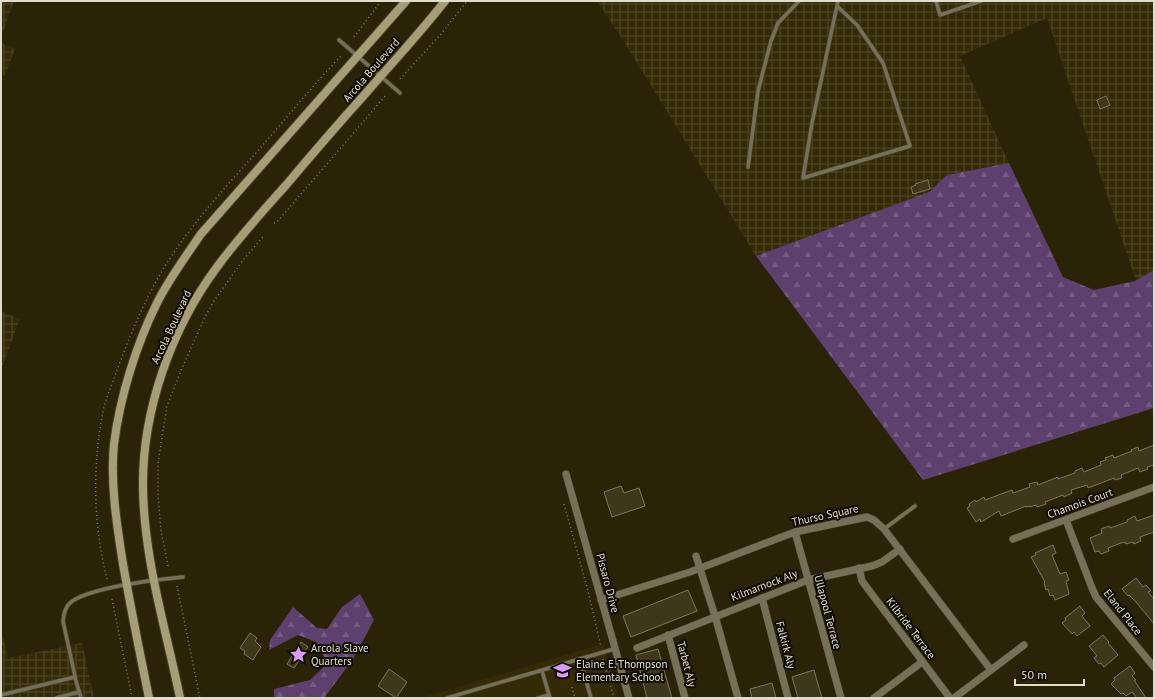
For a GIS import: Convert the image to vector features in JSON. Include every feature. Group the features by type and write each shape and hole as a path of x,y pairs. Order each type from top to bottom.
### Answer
{"main road":[{"name":"Arcola Boulevard","path":"149,698 118,534 113,491 114,445 120,408 142,336 154,309 178,266 201,234 406,1"},
{"name":"Arcola Boulevard","path":"180,698 148,550 143,488 144,453 149,419 154,396 168,357 195,300 217,265 444,1"}],"street":[{"name":"Pissaro Drive","path":"566,474 628,698"},
{"name":"Chamois Court","path":"1013,539 1154,487"},
{"name":"Thurso Square","path":"601,600 700,569 795,532 868,517 884,529 991,670"},
{"name":"Eland Place","path":"1066,520 1096,597 1153,665"},
{"name":"Ullapool Terrace","path":"795,532 841,698"},
{"name":"Kilmarnock Aly","path":"637,648 808,580 882,562 900,549"},
{"path":"696,556 715,616 738,698"},
{"name":"Kilbride Terrace","path":"859,568 862,581 950,698"},
{"name":"Falkirk Aly","path":"762,598 788,698"},
{"name":"Tarbet Aly","path":"668,635 685,698"},
{"path":"954,698 1024,645"},
{"path":"874,698 922,662"}],"lane":[{"path":"748,167 758,91 771,40 778,23 799,1"},
{"path":"837,6 857,25 883,63 910,146 803,178 812,123 838,1"},
{"path":"936,1 940,15 981,1"},
{"path":"339,40 400,93"},
{"path":"884,529 915,506"},
{"path":"81,698 75,678 63,621 64,612 68,605 80,596 92,592 182,577"},
{"path":"447,698 614,649"},
{"path":"580,659 590,698"},
{"path":"538,698 549,696 542,670"},
{"path":"1,695 75,678"},
{"path":"56,698 79,692"}],"path":[{"path":"354,37 381,1"},
{"path":"400,79 441,34 467,1"},
{"path":"107,579 102,554 96,505 97,461 101,428 108,395 136,320 174,251 197,221 342,55"},
{"path":"274,224 387,94"},
{"path":"168,566 161,531 158,495 158,463 167,406 205,316 243,260 263,237"},
{"path":"564,504 588,591 614,698"},
{"path":"177,586 200,698"},
{"path":"112,599 132,698"},
{"path":"572,687 575,698"}],"shaded area":[{"path":"1,1 14,1 1,38"},
{"path":"597,1 1154,1 1154,270 1136,281 1047,18 960,56 1009,163 947,175 929,192 756,256 626,45"},
{"path":"1,43 15,49 5,76 1,74"},
{"path":"1,311 20,319 1,370"},
{"path":"1,637 3,637 8,658 82,643 94,698 1,698"},
{"name":"Elaine E. Thompson Elementary School","path":"603,644 619,698 425,698 427,696"}],"green space":[{"path":"1009,163 1063,277 1094,290 1135,281 1154,270 1154,408 923,480 756,256 929,192 947,175"},
{"path":"360,594 374,620 353,659 324,698 274,698 274,689 310,680 328,663 316,642 298,635 269,650 270,640 293,607 317,628 327,629 342,607"}],"building":[{"path":"1106,96 1110,105 1100,109 1097,100"},
{"path":"928,180 930,189 913,194 911,187 916,185 915,184"},
{"path":"1154,445 1154,465 1147,467 1148,469 1140,472 1138,468 1121,475 1122,478 1115,480 1114,478 1088,488 1087,485 1071,490 1072,493 1064,497 1063,495 1045,502 1046,504 1037,507 1036,505 1030,507 1026,506 1001,516 999,511 981,522 980,519 976,522 967,508 970,506 969,504 975,500 976,502 984,497 985,500 1012,490 1013,493 1030,487 1029,484 1037,482 1038,485 1058,477 1058,479 1075,473 1075,471 1082,468 1084,472 1101,465 1100,462 1106,460 1105,458 1113,455 1114,458 1138,447 1139,451"},
{"path":"621,486 624,493 639,488 645,506 612,517 604,492"},
{"path":"1154,515 1154,532 1140,537 1141,541 1134,544 1133,542 1126,544 1125,542 1121,543 1108,548 1109,551 1101,554 1099,551 1095,552 1090,538 1102,533 1101,529 1109,526 1110,528 1127,522 1127,520 1135,516 1137,521"},
{"path":"1053,545 1056,553 1052,555 1060,574 1066,572 1069,580 1066,581 1069,594 1055,600 1053,595 1050,596 1048,589 1046,590 1045,582 1031,557 1036,555 1035,553"},
{"path":"1136,578 1143,587 1146,585 1151,591 1148,592 1154,599 1154,624 1136,602 1122,589"},
{"path":"688,590 697,611 631,637 623,616"},
{"path":"1080,606 1085,613 1082,616 1090,626 1077,636 1074,632 1072,634 1062,623 1066,620 1065,618"},
{"path":"250,633 257,638 255,641 261,647 253,660 244,654 245,651 240,648"},
{"path":"1103,635 1118,655 1104,667 1094,658 1097,656 1089,646"},
{"path":"301,642 308,647 294,668 287,664"},
{"path":"658,649 672,698 647,698 636,655"},
{"path":"1130,666 1135,673 1132,676 1136,680 1134,680 1146,698 1137,698 1132,692 1126,696 1123,693 1121,694 1111,684 1115,680 1114,678"},
{"path":"389,669 407,682 396,698 378,686"},
{"path":"814,670 822,698 798,698 792,677"},
{"path":"772,683 776,698 752,698 750,689"}],"place":[{"name":"Arcola Slave Quarters","path":"298,654"},
{"name":"Elaine E. Thompson Elementary School","path":"563,670"}]}
